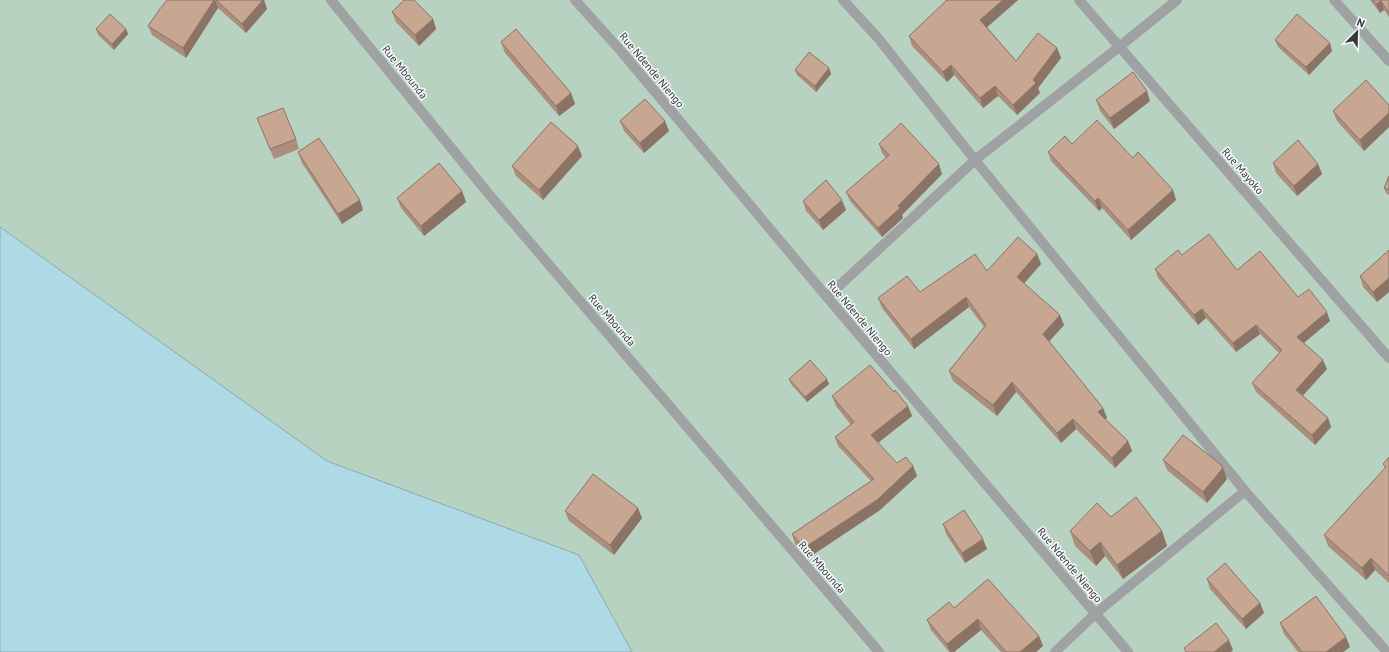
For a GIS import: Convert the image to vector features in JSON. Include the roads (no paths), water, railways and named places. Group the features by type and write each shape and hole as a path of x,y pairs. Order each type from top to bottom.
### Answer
{"street":[{"name":"Rue Mbounda","path":"331,0 486,192 880,652"},
{"name":"Rue Ndende Niengo","path":"575,0 620,50 1128,652"},
{"path":"843,0 878,38 975,160 1245,491 1387,652"},
{"name":"Rue Mayoko","path":"1079,0 1389,358"},
{"path":"827,297 975,160 1119,47 1176,0"},
{"path":"1334,0 1389,61"},
{"path":"1055,652 1095,614 1245,491"}],"water":[{"path":"0,227 327,461 579,555 632,652 0,652"}]}
